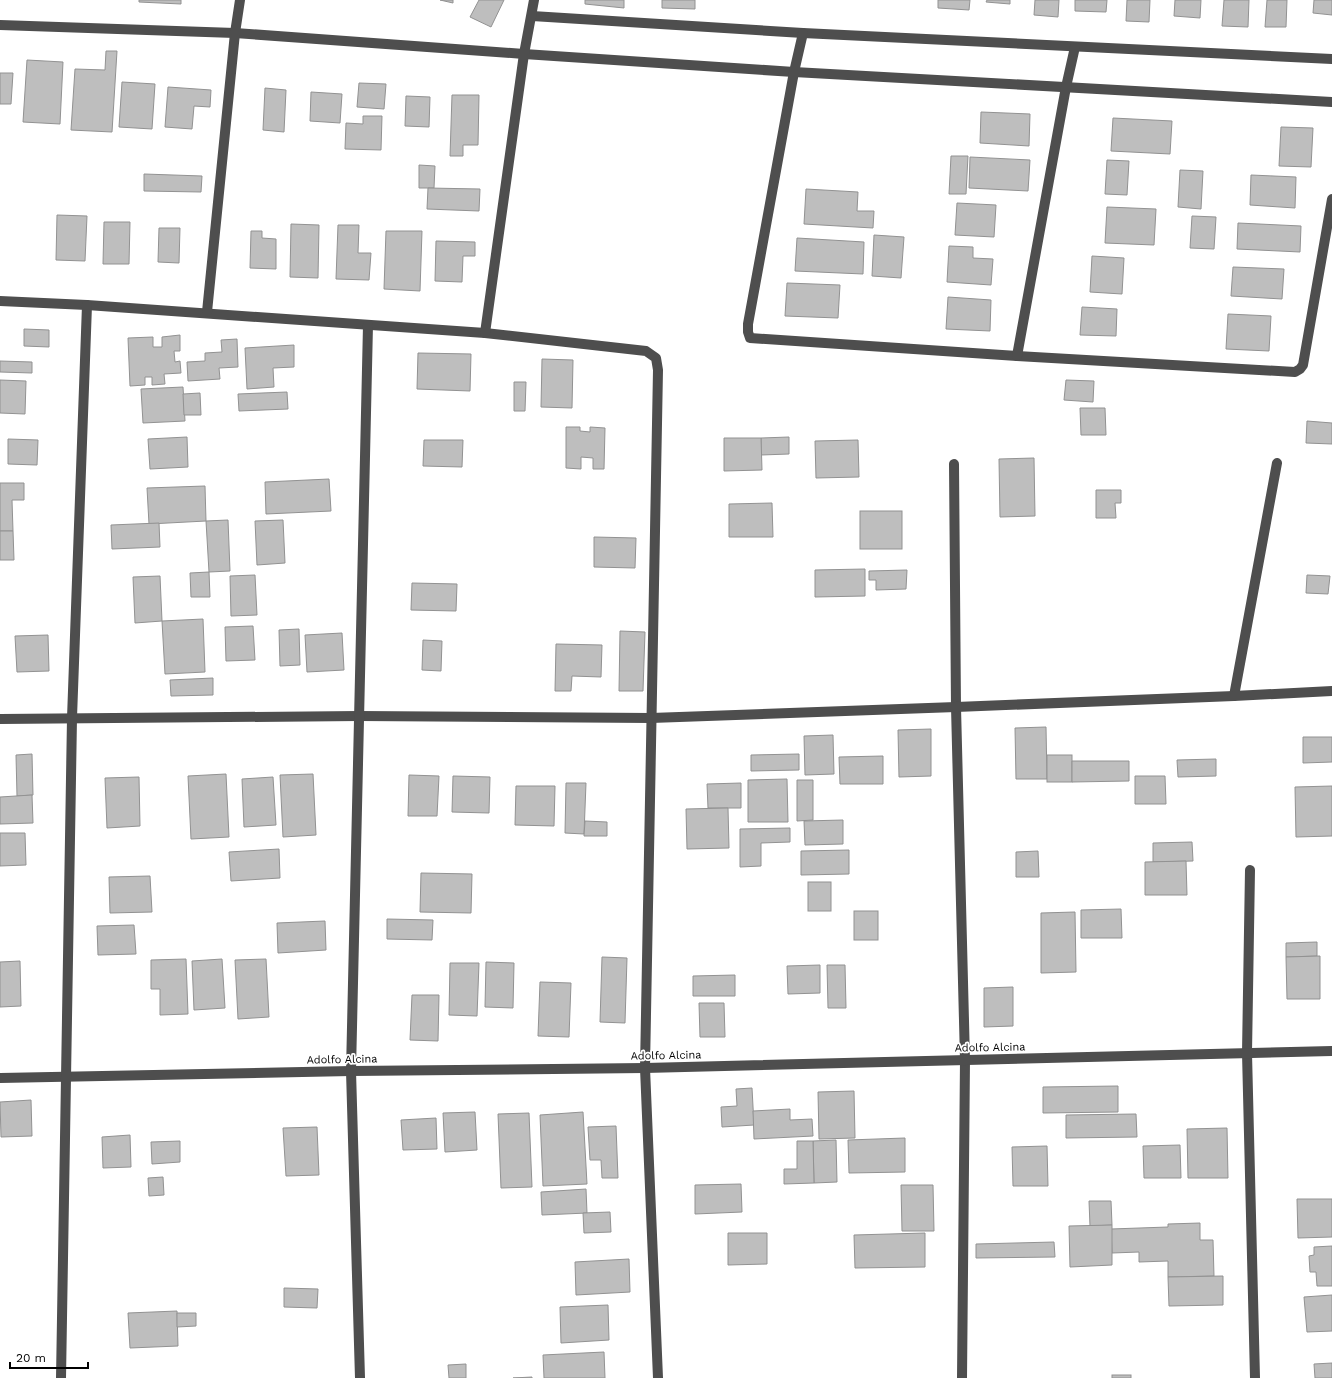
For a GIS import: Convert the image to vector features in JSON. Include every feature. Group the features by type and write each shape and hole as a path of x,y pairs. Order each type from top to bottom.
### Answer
{"street":[{"path":"207,312 234,33 240,0"},
{"path":"484,333 524,54 534,0"},
{"path":"532,16 803,33 1332,59"},
{"path":"0,25 234,33 794,72 1332,102"},
{"path":"803,33 794,72 748,324 750,338 1017,356 1295,372 1303,365 1332,199"},
{"path":"1017,356 1066,86 1075,47"},
{"path":"0,301 207,312 484,333 646,351 656,358 658,370 645,1068 658,1378"},
{"path":"61,1378 72,718 87,305"},
{"path":"360,1378 351,1071 368,325"},
{"path":"1234,696 1277,463"},
{"path":"954,464 956,708 965,1060 962,1378"},
{"path":"0,719 359,716 651,718 956,708 1332,691"},
{"path":"1250,870 1247,1053 1255,1378"},
{"name":"Adolfo Alcina","path":"0,1078 351,1071 645,1068 1332,1051"}],"building":[{"path":"139,0 181,0 181,4 139,2"},
{"path":"440,0 453,0 453,3"},
{"path":"479,0 504,0 491,27 470,17"},
{"path":"585,0 624,0 624,8 585,4"},
{"path":"662,0 695,0 695,9 662,8"},
{"path":"938,0 970,0 969,10 938,8"},
{"path":"987,0 1010,0 1010,4 986,2"},
{"path":"1035,0 1059,0 1058,17 1034,15"},
{"path":"1075,0 1107,0 1106,12 1075,11"},
{"path":"1127,0 1150,0 1149,22 1126,21"},
{"path":"1175,0 1201,0 1200,18 1174,16"},
{"path":"1224,0 1249,0 1248,27 1222,26"},
{"path":"1267,0 1287,0 1286,27 1265,27"},
{"path":"1314,0 1332,0 1332,15 1313,13"},
{"path":"106,51 117,51 112,132 71,130 75,69 105,70"},
{"path":"27,60 63,62 60,124 23,122"},
{"path":"0,73 13,73 11,104 0,104"},
{"path":"122,82 155,84 152,129 119,127"},
{"path":"359,83 386,84 384,109 357,107"},
{"path":"168,87 211,90 210,107 194,106 192,129 165,127"},
{"path":"265,88 286,90 284,132 263,130"},
{"path":"311,92 342,94 340,123 310,121"},
{"path":"452,95 479,95 478,145 463,145 463,156 450,156"},
{"path":"406,96 430,97 429,127 405,126"},
{"path":"981,112 1030,114 1029,146 980,143"},
{"path":"363,116 382,116 381,150 345,149 346,123 363,124"},
{"path":"1113,118 1172,121 1170,154 1111,151"},
{"path":"1281,127 1313,128 1311,167 1279,166"},
{"path":"951,156 968,156 966,194 949,194"},
{"path":"970,157 1030,160 1028,191 969,188"},
{"path":"1107,160 1129,161 1127,195 1105,194"},
{"path":"419,165 435,166 434,188 419,188"},
{"path":"1180,170 1203,171 1201,209 1178,207"},
{"path":"144,174 202,176 201,192 144,191"},
{"path":"1251,175 1296,177 1295,208 1250,205"},
{"path":"428,188 480,189 479,211 427,209"},
{"path":"806,189 858,192 857,211 874,211 873,228 804,224"},
{"path":"957,203 996,205 994,237 955,235"},
{"path":"1107,207 1156,209 1154,245 1105,243"},
{"path":"57,215 87,216 85,261 56,260"},
{"path":"1192,216 1216,217 1214,249 1190,248"},
{"path":"104,222 130,222 129,264 103,264"},
{"path":"1238,223 1301,226 1300,252 1237,249"},
{"path":"291,224 319,225 318,278 290,277"},
{"path":"338,225 359,225 358,253 371,253 369,280 336,279"},
{"path":"159,228 180,228 179,263 158,262"},
{"path":"251,231 262,231 262,238 276,239 276,269 250,268"},
{"path":"386,231 422,231 420,291 384,289"},
{"path":"874,235 904,237 901,278 872,276"},
{"path":"797,238 864,242 863,274 795,271"},
{"path":"436,241 475,242 475,256 463,256 462,282 435,281"},
{"path":"949,246 973,247 973,258 993,259 991,285 947,282"},
{"path":"1092,256 1124,258 1122,294 1090,292"},
{"path":"1233,267 1284,269 1282,299 1231,296"},
{"path":"787,283 840,285 838,318 785,316"},
{"path":"948,297 991,300 990,331 946,329"},
{"path":"1082,307 1117,309 1116,336 1080,335"},
{"path":"1228,314 1271,316 1269,351 1226,349"},
{"path":"24,329 49,330 49,347 24,346"},
{"path":"180,335 180,351 174,351 175,362 180,361 181,373 164,374 165,384 152,385 152,377 145,377 145,385 130,386 128,338 153,337 153,347 162,347 162,337"},
{"path":"237,339 238,367 219,368 220,379 188,381 187,362 205,361 205,353 222,352 221,340"},
{"path":"294,345 294,367 273,368 274,387 247,389 245,348"},
{"path":"418,353 471,354 470,391 417,389"},
{"path":"542,359 573,360 572,408 541,407"},
{"path":"0,361 32,362 32,373 0,372"},
{"path":"0,380 26,381 25,414 0,413"},
{"path":"1066,380 1094,381 1093,402 1064,400"},
{"path":"514,382 526,382 525,411 514,411"},
{"path":"183,387 185,421 143,423 141,389"},
{"path":"287,392 288,409 239,411 238,394"},
{"path":"200,393 201,415 184,415 183,394"},
{"path":"1080,408 1105,408 1106,435 1081,435"},
{"path":"1307,421 1332,423 1332,444 1306,443"},
{"path":"566,427 580,427 580,431 590,432 590,427 605,428 604,469 593,469 593,458 581,457 581,469 566,468"},
{"path":"187,437 188,467 150,469 148,439"},
{"path":"789,437 789,454 761,455 761,438"},
{"path":"724,438 761,438 762,470 724,471"},
{"path":"8,439 38,440 37,465 8,464"},
{"path":"424,440 463,440 462,467 423,466"},
{"path":"858,440 859,477 816,478 815,441"},
{"path":"1034,458 1035,516 1000,517 999,459"},
{"path":"329,479 331,511 266,514 265,482"},
{"path":"0,483 24,483 24,500 12,500 13,531 0,531"},
{"path":"205,486 206,521 149,524 147,488"},
{"path":"1096,490 1121,490 1121,503 1115,503 1116,518 1096,518"},
{"path":"772,503 773,537 729,537 729,504"},
{"path":"860,511 902,511 902,549 860,549"},
{"path":"228,520 230,571 209,572 206,521"},
{"path":"283,520 285,563 257,565 255,521"},
{"path":"159,523 160,547 112,549 111,525"},
{"path":"0,531 13,531 14,560 0,560"},
{"path":"594,537 636,538 635,568 594,567"},
{"path":"865,569 865,596 815,597 815,570"},
{"path":"907,570 906,589 876,590 876,580 869,580 869,571"},
{"path":"209,572 210,597 191,597 190,573"},
{"path":"255,575 257,615 231,616 230,576"},
{"path":"1307,575 1330,576 1328,594 1306,593"},
{"path":"160,576 162,621 135,623 133,577"},
{"path":"412,583 457,584 456,611 411,610"},
{"path":"203,619 205,672 165,674 162,621"},
{"path":"253,626 255,660 226,661 225,627"},
{"path":"299,629 300,665 280,666 279,630"},
{"path":"620,631 645,632 643,691 619,691"},
{"path":"342,633 344,670 307,672 305,635"},
{"path":"48,635 49,671 17,672 15,636"},
{"path":"423,640 442,641 441,671 422,670"},
{"path":"556,644 602,645 601,677 572,676 571,691 555,691"},
{"path":"213,678 213,695 171,696 170,680"},
{"path":"1046,727 1047,779 1016,779 1015,728"},
{"path":"931,729 931,776 899,777 898,730"},
{"path":"833,735 834,774 805,775 804,736"},
{"path":"1303,737 1332,737 1332,762 1303,763"},
{"path":"32,754 33,795 17,796 16,755"},
{"path":"799,754 799,770 751,771 751,755"},
{"path":"1047,755 1072,755 1072,782 1047,782"},
{"path":"883,756 883,784 840,784 839,757"},
{"path":"1216,759 1216,776 1178,777 1177,760"},
{"path":"1072,761 1129,761 1129,781 1072,782"},
{"path":"226,774 229,837 191,839 188,776"},
{"path":"313,774 316,835 283,837 280,775"},
{"path":"409,775 439,776 437,816 408,816"},
{"path":"453,776 490,777 489,813 452,812"},
{"path":"1135,776 1165,776 1166,804 1135,804"},
{"path":"139,777 140,826 107,828 105,778"},
{"path":"273,777 276,825 244,827 242,779"},
{"path":"787,779 788,822 748,822 748,780"},
{"path":"797,780 813,780 813,820 797,821"},
{"path":"566,783 586,783 584,834 565,833"},
{"path":"741,783 741,808 708,808 707,784"},
{"path":"516,786 555,786 554,826 515,825"},
{"path":"1332,786 1332,836 1296,837 1295,787"},
{"path":"32,795 33,823 0,824 0,797"},
{"path":"728,808 729,848 687,849 686,809"},
{"path":"843,820 843,844 805,845 804,821"},
{"path":"585,821 607,822 607,836 584,836"},
{"path":"790,828 790,842 761,843 761,866 740,867 740,829"},
{"path":"0,833 25,833 26,865 0,866"},
{"path":"1192,842 1193,861 1153,862 1153,843"},
{"path":"279,849 280,878 231,881 229,852"},
{"path":"849,850 849,874 801,875 801,851"},
{"path":"1038,851 1039,877 1016,877 1016,852"},
{"path":"1186,861 1187,895 1145,895 1145,862"},
{"path":"421,873 472,874 471,913 420,912"},
{"path":"150,876 152,912 110,913 109,877"},
{"path":"808,882 831,882 831,911 808,911"},
{"path":"1121,909 1122,938 1081,938 1081,910"},
{"path":"854,911 878,911 878,940 854,940"},
{"path":"1075,912 1076,972 1041,973 1041,913"},
{"path":"387,919 433,920 432,940 387,939"},
{"path":"325,921 326,950 278,953 277,923"},
{"path":"134,925 136,954 98,955 97,926"},
{"path":"1317,942 1317,956 1286,957 1286,943"},
{"path":"1320,956 1320,999 1287,999 1286,957"},
{"path":"602,957 627,958 625,1023 600,1022"},
{"path":"186,959 188,1014 160,1015 160,989 151,989 151,960"},
{"path":"222,959 225,1008 194,1010 192,961"},
{"path":"266,959 269,1017 238,1019 235,960"},
{"path":"20,961 21,1006 0,1007 0,962"},
{"path":"486,962 514,963 513,1008 485,1007"},
{"path":"450,963 479,963 477,1016 449,1015"},
{"path":"820,965 820,993 788,994 787,966"},
{"path":"827,965 845,965 846,1008 828,1008"},
{"path":"735,975 735,996 693,996 693,976"},
{"path":"540,982 571,983 569,1037 538,1036"},
{"path":"1013,987 1013,1026 984,1027 984,988"},
{"path":"412,995 439,995 438,1041 410,1040"},
{"path":"699,1003 724,1003 725,1037 700,1037"},
{"path":"1118,1086 1118,1112 1043,1113 1043,1087"},
{"path":"752,1088 754,1125 722,1127 721,1107 737,1106 736,1089"},
{"path":"854,1091 855,1138 819,1139 818,1092"},
{"path":"31,1100 32,1136 1,1137 0,1102"},
{"path":"790,1109 790,1120 812,1119 813,1136 754,1139 753,1111"},
{"path":"475,1112 477,1150 445,1152 443,1113"},
{"path":"583,1112 587,1184 543,1186 540,1115"},
{"path":"529,1113 532,1187 501,1188 498,1114"},
{"path":"1136,1114 1137,1137 1066,1138 1066,1115"},
{"path":"436,1118 437,1149 403,1150 401,1120"},
{"path":"616,1126 618,1178 602,1178 601,1160 590,1160 588,1127"},
{"path":"317,1127 319,1175 286,1176 283,1128"},
{"path":"1227,1128 1228,1178 1188,1178 1187,1129"},
{"path":"130,1135 131,1167 103,1168 102,1137"},
{"path":"905,1138 905,1172 849,1173 848,1140"},
{"path":"836,1140 837,1182 814,1183 813,1141"},
{"path":"180,1141 180,1162 152,1164 151,1142"},
{"path":"797,1141 813,1141 814,1183 784,1184 784,1169 797,1169"},
{"path":"1180,1145 1181,1178 1144,1178 1143,1146"},
{"path":"1047,1146 1048,1186 1013,1186 1012,1147"},
{"path":"163,1177 164,1195 149,1196 148,1178"},
{"path":"741,1184 742,1212 695,1214 695,1185"},
{"path":"901,1185 933,1185 934,1231 902,1231"},
{"path":"586,1189 587,1213 542,1215 541,1192"},
{"path":"1297,1199 1332,1199 1332,1237 1298,1238"},
{"path":"1089,1201 1111,1201 1112,1225 1090,1226"},
{"path":"610,1212 611,1232 584,1233 583,1213"},
{"path":"1200,1223 1200,1240 1213,1240 1214,1276 1168,1277 1168,1261 1139,1262 1139,1252 1112,1253 1111,1229 1168,1227 1168,1224"},
{"path":"1112,1225 1112,1265 1070,1267 1069,1226"},
{"path":"728,1233 767,1233 767,1264 728,1265"},
{"path":"925,1233 925,1267 855,1268 854,1235"},
{"path":"1054,1242 1055,1257 976,1258 976,1244"},
{"path":"1332,1246 1332,1286 1317,1286 1316,1272 1310,1272 1309,1256 1314,1255 1314,1247"},
{"path":"629,1259 630,1292 576,1295 575,1262"},
{"path":"1223,1276 1223,1305 1169,1306 1168,1277"},
{"path":"284,1288 318,1289 317,1308 284,1307"},
{"path":"1332,1295 1332,1331 1307,1332 1304,1297"},
{"path":"608,1305 609,1340 561,1343 560,1307"},
{"path":"177,1311 178,1346 130,1348 128,1313"},
{"path":"177,1313 196,1313 196,1326 177,1327"},
{"path":"604,1352 605,1378 544,1378 543,1355"},
{"path":"1332,1363 1332,1378 1315,1378 1314,1364"},
{"path":"466,1364 466,1378 449,1378 448,1365"},
{"path":"1112,1375 1131,1375 1131,1378 1112,1378"}]}
